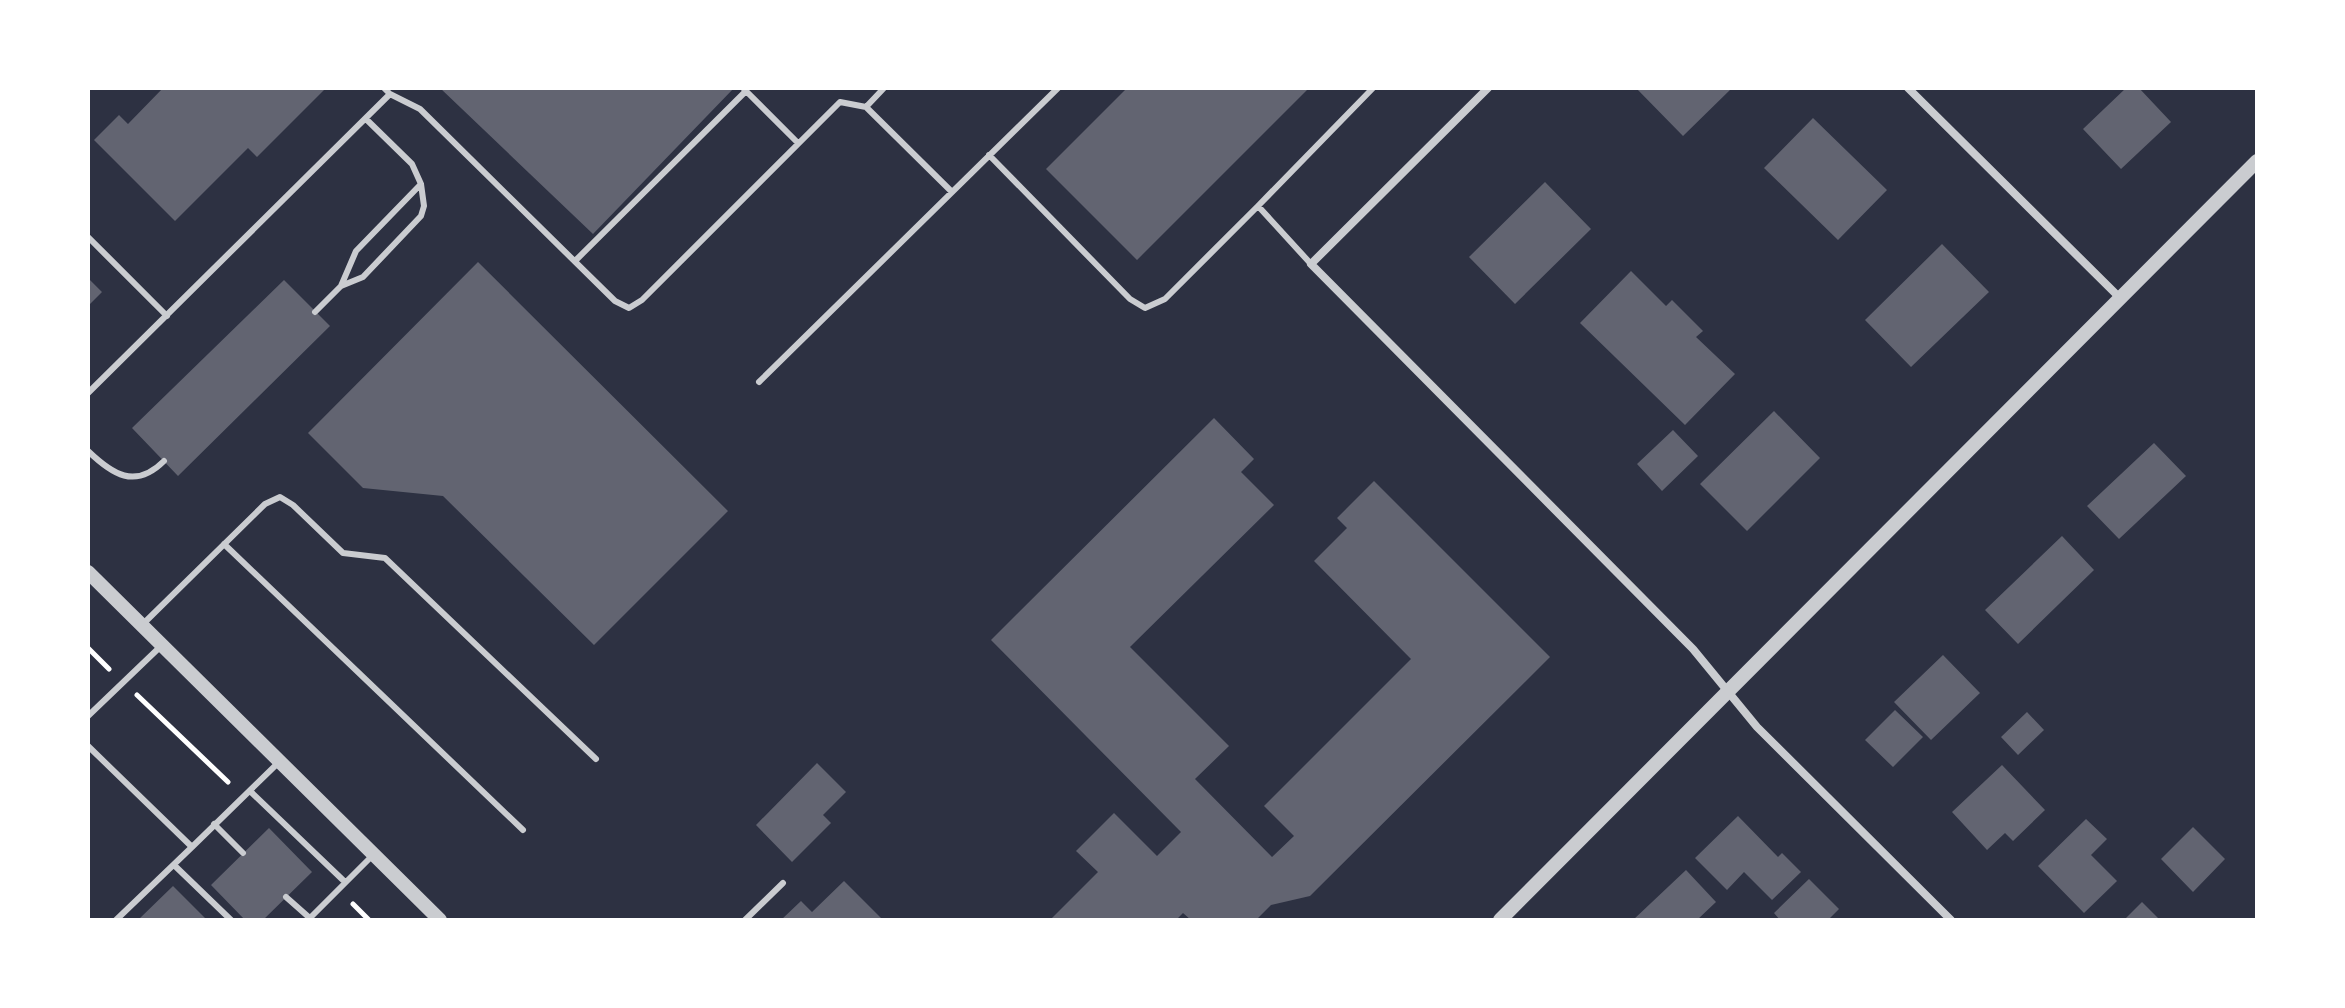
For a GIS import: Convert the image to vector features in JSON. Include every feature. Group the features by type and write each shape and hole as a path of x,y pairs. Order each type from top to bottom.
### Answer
{"street":[{"path":"1488,88 1311,264 1693,649 1757,727 1951,920"},
{"path":"1908,88 2119,297"},
{"path":"1500,920 1727,689 2257,161"},
{"path":"88,572 440,920"}],"lane":[{"path":"384,88 420,109 615,301 629,308 642,300 840,102 866,107 952,192"},
{"path":"866,107 884,88"},
{"path":"759,382 1058,88"},
{"path":"989,155 1130,299 1145,308 1165,299 1373,88"},
{"path":"575,261 745,90 798,143"},
{"path":"88,393 390,94"},
{"path":"341,286 363,277 421,216 424,206 421,184 412,164 366,119"},
{"path":"315,312 341,286 356,251 421,184"},
{"path":"1258,206 1311,264"},
{"path":"88,237 167,316"},
{"path":"88,451 116,475 126,478 147,475 164,461"},
{"path":"143,624 265,504 280,497 293,505 343,553 385,558 596,759"},
{"path":"224,544 523,830"},
{"path":"88,716 163,645"},
{"path":"88,746 192,847"},
{"path":"116,920 280,761"},
{"path":"250,791 345,882"},
{"path":"214,824 243,853"},
{"path":"286,897 310,919 374,854"},
{"path":"174,865 231,920"},
{"path":"745,920 783,883"}],"building":[{"path":"163,88 326,88 257,157 248,148 175,221 94,140 119,115 128,124"},
{"path":"440,88 734,88 593,234"},
{"path":"1127,88 1309,88 1137,260 1046,169"},
{"path":"1636,88 1732,88 1683,136"},
{"path":"2126,88 2139,88 2171,122 2121,169 2083,129"},
{"path":"1813,118 1887,190 1838,240 1764,168"},
{"path":"1545,182 1591,229 1515,304 1469,257"},
{"path":"1942,244 1989,292 1911,367 1865,320"},
{"path":"478,262 728,511 594,645 443,496 363,488 308,433"},
{"path":"1631,271 1666,306 1672,300 1703,331 1696,337 1735,374 1685,425 1580,323"},
{"path":"88,278 102,292 88,306"},
{"path":"284,280 330,326 178,476 132,428"},
{"path":"1774,411 1820,458 1747,531 1700,484"},
{"path":"1214,418 1254,459 1241,472 1274,505 1130,647 1229,746 1195,779 1272,857 1294,836 1264,806 1411,659 1314,561 1347,528 1337,518 1374,481 1550,657 1310,896 1271,905 1256,920 1191,920 1183,913 1176,920 1050,920 1098,872 1076,851 1114,813 1157,856 1181,832 991,640"},
{"path":"1673,430 1698,456 1662,491 1637,464"},
{"path":"2154,443 2186,476 2119,539 2087,506"},
{"path":"2062,536 2094,570 2018,644 1985,610"},
{"path":"1943,655 1980,693 1931,740 1894,702"},
{"path":"1895,710 1923,737 1893,767 1865,740"},
{"path":"2027,712 2044,730 2018,755 2001,737"},
{"path":"817,763 846,792 823,815 831,823 792,862 756,825"},
{"path":"2002,765 2045,810 2013,841 2005,833 1987,850 1952,812"},
{"path":"1738,816 1778,857 1782,853 1801,872 1772,900 1744,872 1727,890 1695,858"},
{"path":"2086,819 2107,839 2091,855 2117,881 2084,913 2038,866"},
{"path":"2193,827 2225,859 2193,892 2161,859"},
{"path":"269,828 312,872 263,920 245,920 211,885"},
{"path":"1686,870 1716,902 1697,920 1633,920"},
{"path":"1809,879 1839,909 1828,920 1780,920 1774,913"},
{"path":"844,881 883,920 781,920 801,901 812,912"},
{"path":"173,886 207,920 138,920"},
{"path":"2142,902 2160,920 2124,920"}]}
